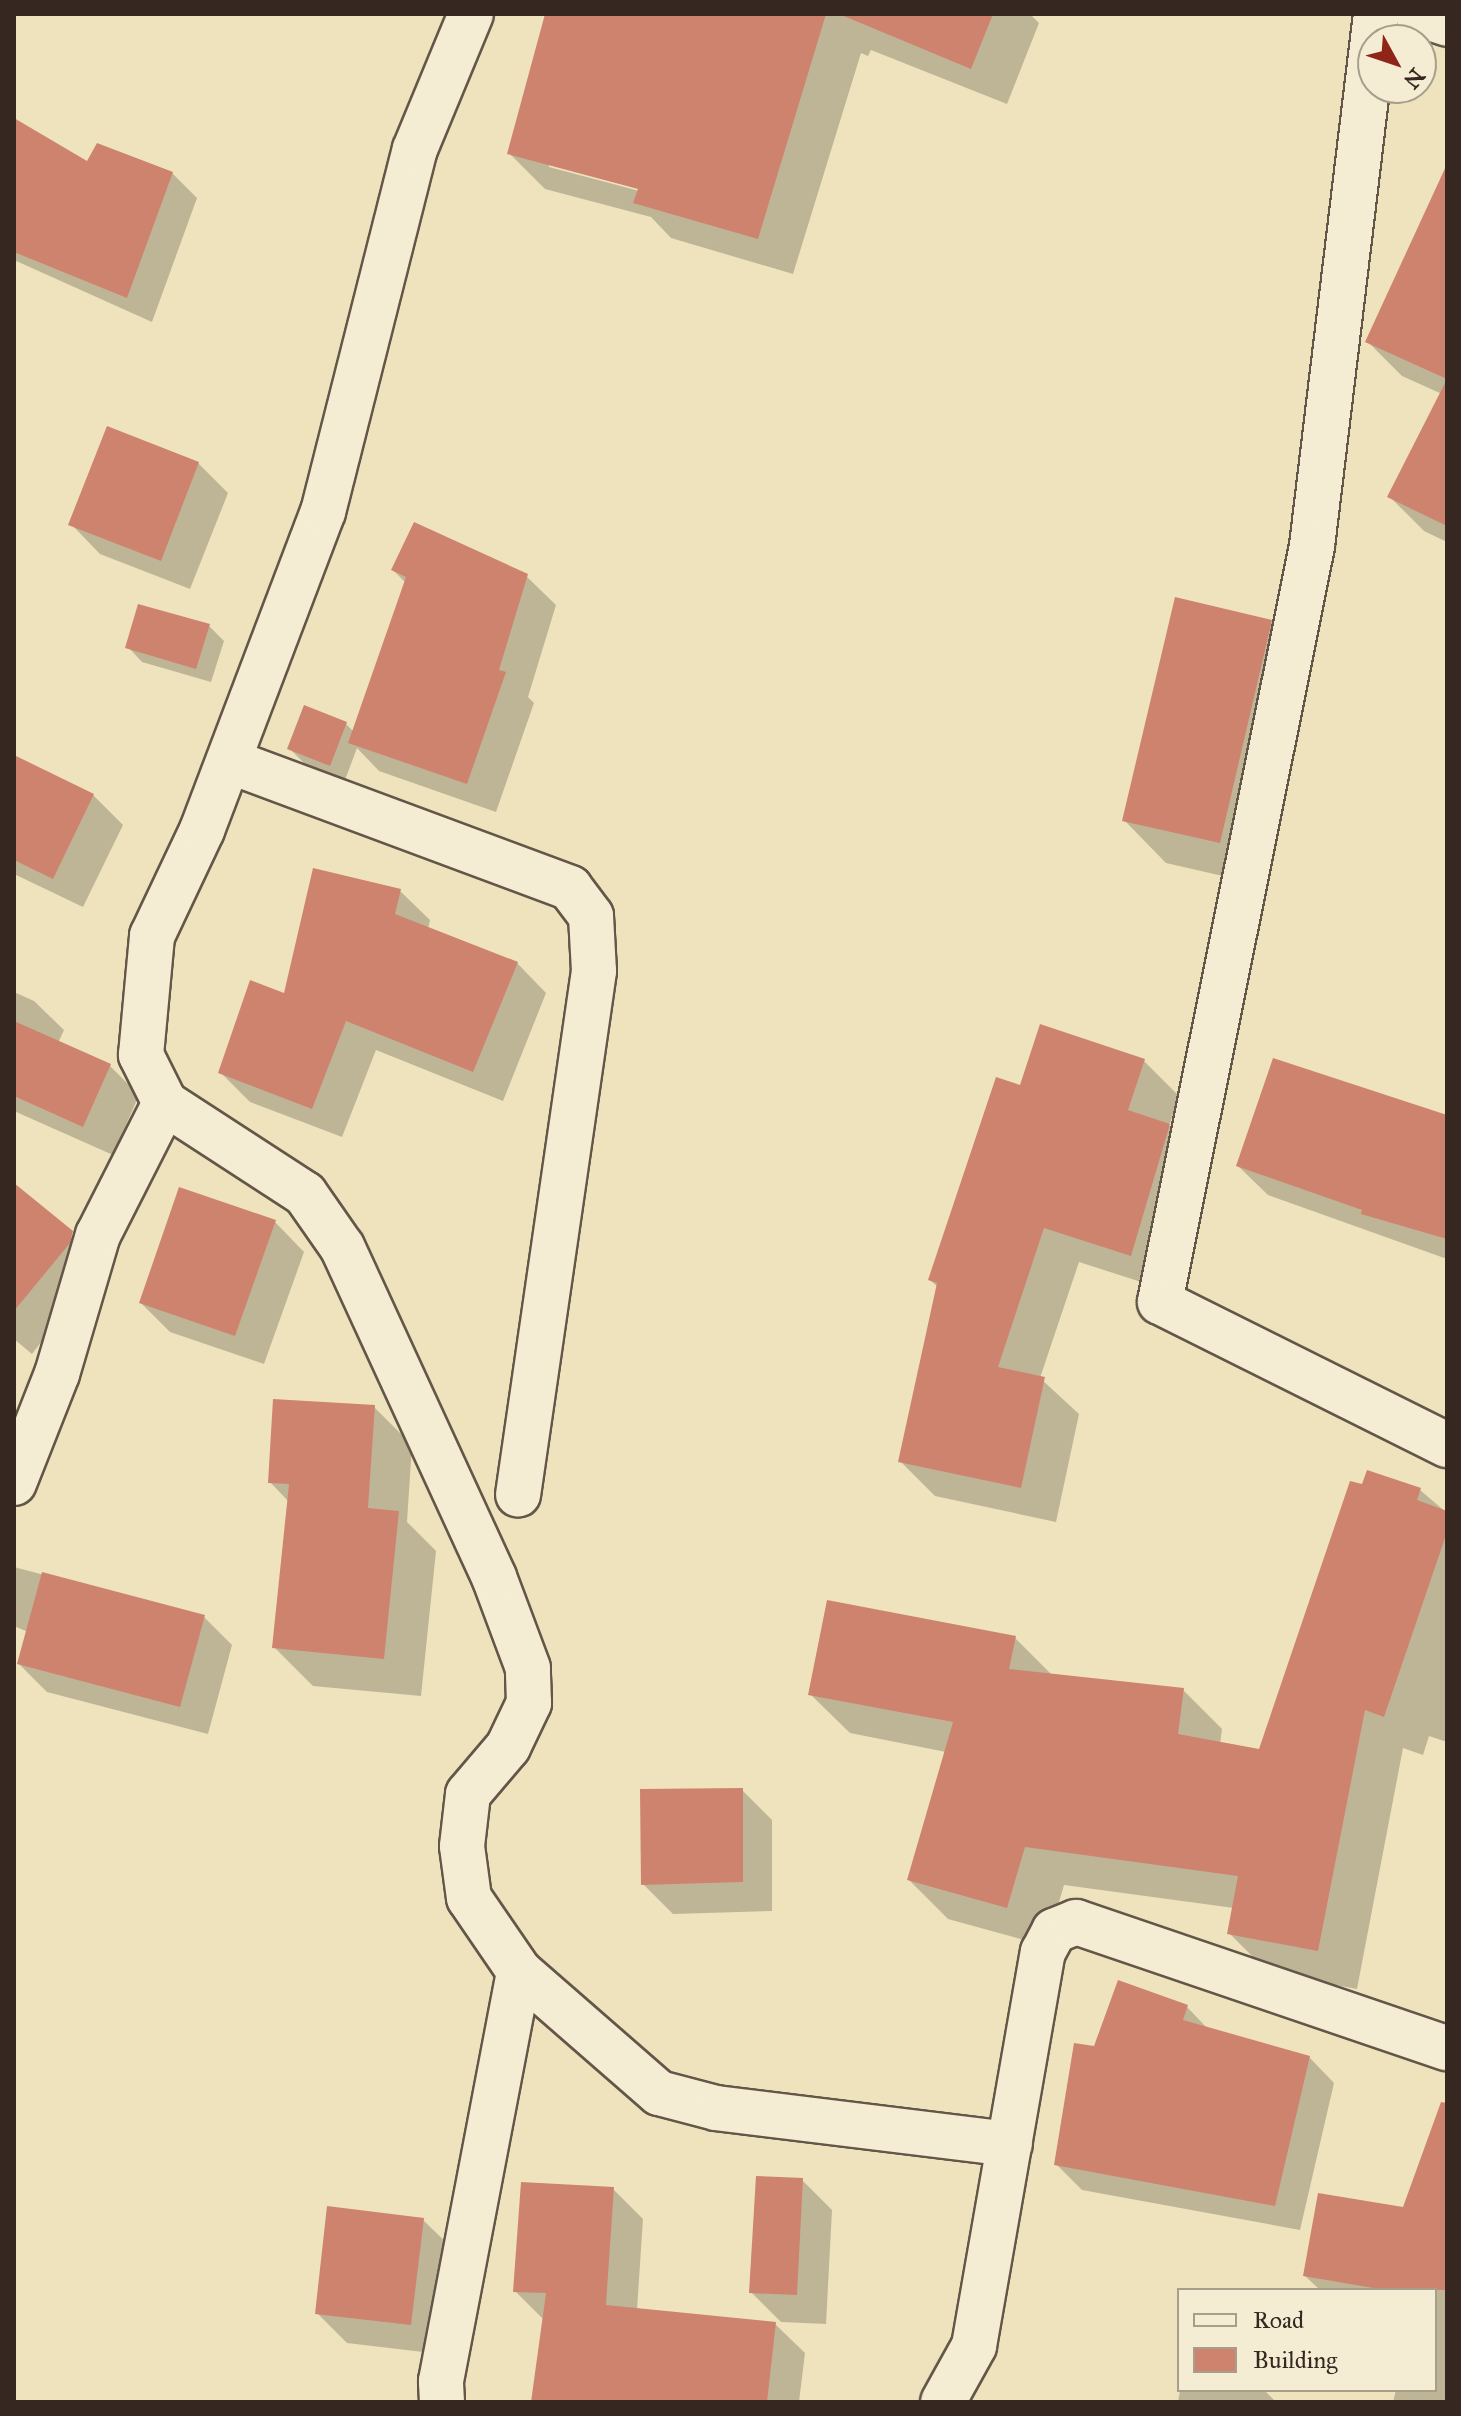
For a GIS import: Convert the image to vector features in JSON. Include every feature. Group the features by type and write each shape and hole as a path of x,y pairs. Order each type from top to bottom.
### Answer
{"street":[{"path":"471,14 415,149 323,512 229,761 152,936 141,1055 165,1103 305,1194 342,1247 494,1577 528,1668 529,1703 508,1747 468,1794 462,1846 469,1898 519,1971 659,2093 716,2108 1010,2144"},
{"path":"1376,14 1312,546 1160,1302 1447,1445"},
{"path":"1417,14 1447,24"},
{"path":"229,761 570,888 591,916 594,971 518,1495"},
{"path":"14,1483 57,1374 98,1235 165,1103"},
{"path":"943,2402 974,2346 1043,1952 1054,1931 1076,1922 1447,2048"},
{"path":"442,2402 441,2381 519,1971"}],"building":[{"path":"545,14 826,14 758,239 633,203 638,189 507,154"},
{"path":"839,14 993,14 971,69"},
{"path":"14,118 87,161 97,143 173,172 127,298 14,252"},
{"path":"1447,164 1447,379 1365,342"},
{"path":"1447,379 1447,526 1387,497"},
{"path":"107,426 199,462 161,561 68,525"},
{"path":"414,522 528,574 499,670 506,672 467,784 348,743 406,577 391,570"},
{"path":"1175,597 1272,620 1220,843 1122,821"},
{"path":"138,604 210,624 196,669 125,648"},
{"path":"304,705 347,722 330,766 287,749"},
{"path":"14,755 94,794 53,879 14,860"},
{"path":"313,868 401,889 395,914 518,962 473,1072 346,1021 312,1109 218,1073 250,980 284,993"},
{"path":"14,1021 111,1064 83,1127 14,1096"},
{"path":"1040,1024 1145,1059 1128,1110 1170,1124 1131,1256 1044,1228 998,1367 1045,1377 1021,1488 898,1462 937,1283 928,1280 996,1077 1020,1085"},
{"path":"1273,1058 1447,1115 1447,1239 1361,1214 1362,1210 1236,1166"},
{"path":"14,1183 73,1231 70,1243 14,1311"},
{"path":"179,1187 276,1220 235,1336 139,1303"},
{"path":"273,1399 375,1405 368,1508 399,1511 384,1659 272,1648 289,1484 268,1483"},
{"path":"1367,1470 1421,1488 1417,1500 1447,1511 1447,1532 1384,1717 1365,1710 1318,1951 1227,1934 1238,1876 1025,1847 1007,1908 907,1880 953,1722 808,1695 827,1600 1016,1636 1009,1669 1184,1688 1178,1734 1259,1749 1350,1481 1362,1484"},
{"path":"42,1572 205,1615 180,1707 17,1664"},
{"path":"743,1788 743,1882 641,1885 640,1789"},
{"path":"1118,1980 1188,2005 1183,2020 1310,2056 1275,2206 1054,2165 1074,2043 1094,2046"},
{"path":"1441,2102 1447,2103 1447,2290 1373,2288 1303,2276 1318,2193 1403,2207"},
{"path":"756,2176 803,2178 797,2295 749,2293"},
{"path":"521,2182 614,2187 606,2305 776,2322 767,2402 531,2402 546,2293 513,2292"},
{"path":"327,2206 424,2218 411,2325 315,2314"}]}
